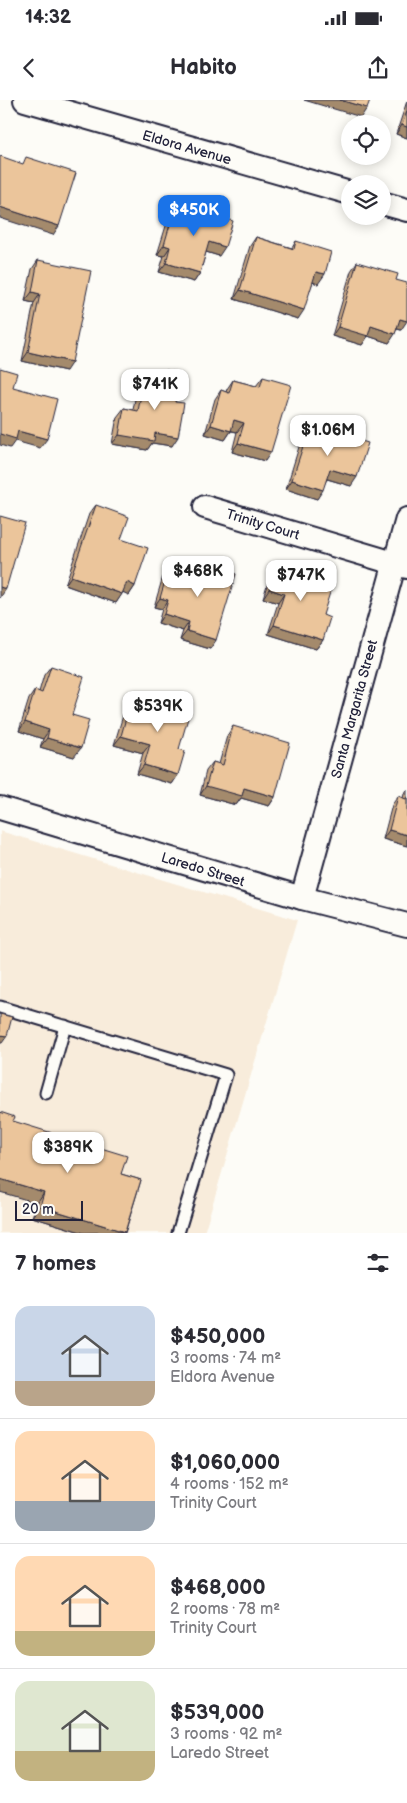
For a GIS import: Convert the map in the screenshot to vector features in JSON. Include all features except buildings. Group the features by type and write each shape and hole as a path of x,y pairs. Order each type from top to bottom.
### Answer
{"street":[{"name":"Eldora Avenue","path":"25,100 341,191"},
{"path":"391,206 407,210"},
{"name":"Trinity Court","path":"205,507 401,565"},
{"name":"Santa Margarita Street","path":"302,898 401,565 407,519"},
{"name":"Laredo Street","path":"0,808 302,898 407,925"}],"lane":[{"path":"0,1007 226,1076 178,1233"},
{"path":"46,1093 65,1026"}],"shaded area":[{"path":"0,831 297,920 204,1233 0,1233"}]}
